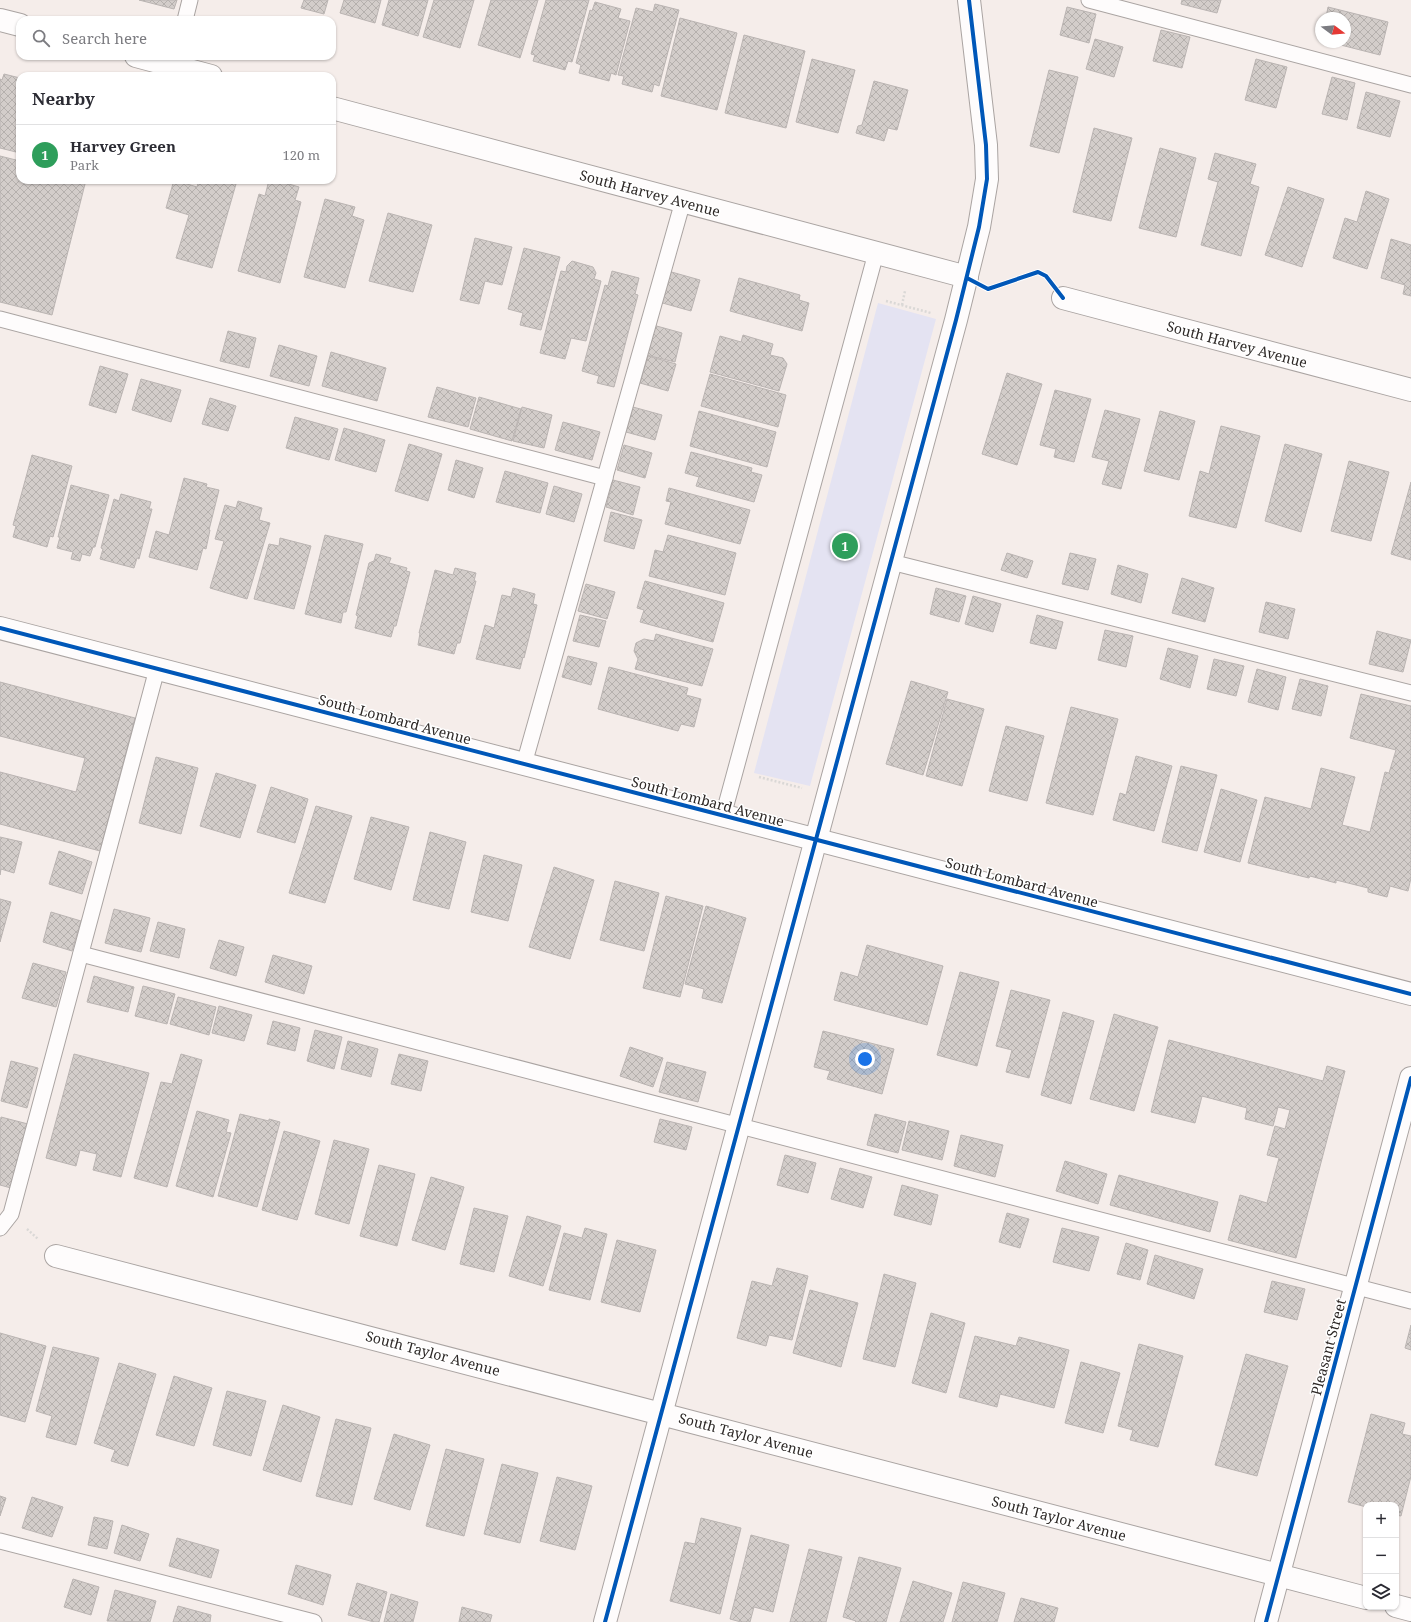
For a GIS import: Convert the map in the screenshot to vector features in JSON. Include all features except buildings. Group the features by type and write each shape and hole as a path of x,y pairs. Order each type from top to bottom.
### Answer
{"street":[{"path":"605,1622 891,562 967,277 982,214 987,179 986,145 969,0"},
{"path":"0,20 16,24"},
{"path":"174,61 201,72"},
{"name":"South Harvey Avenue","path":"336,109 967,277"},
{"name":"South Harvey Avenue","path":"1063,298 1411,390"},
{"name":"South Lombard Avenue","path":"0,628 1411,994"},
{"name":"Pleasant Street","path":"1266,1622 1411,1078"},
{"name":"South Taylor Avenue","path":"56,1256 1363,1597"},
{"path":"1399,1607 1411,1610"}],"lane":[{"path":"186,16 190,0"},
{"path":"1089,0 1411,85"},
{"path":"524,764 683,201"},
{"path":"723,816 876,253"},
{"path":"0,319 605,478"},
{"path":"891,562 1411,693"},
{"path":"0,1228 11,1214 157,669"},
{"path":"81,954 1411,1301"},
{"path":"0,1541 314,1622"}],"path":[{"path":"902,305 905,291"},
{"path":"883,300 934,313"},
{"path":"758,777 806,790"},
{"path":"11,1214 56,1256"}],"shaded area":[{"path":"878,303 936,319 810,786 754,773"}],"cycle path":[{"path":"605,1622 956,320 979,227 987,179 986,145 969,0"},
{"path":"967,278 988,289 1038,272 1046,276 1063,298"},
{"path":"0,628 1411,994"},
{"path":"1266,1622 1411,1078"}],"place":[{"name":"Harvey Green","path":"845,546"}]}
